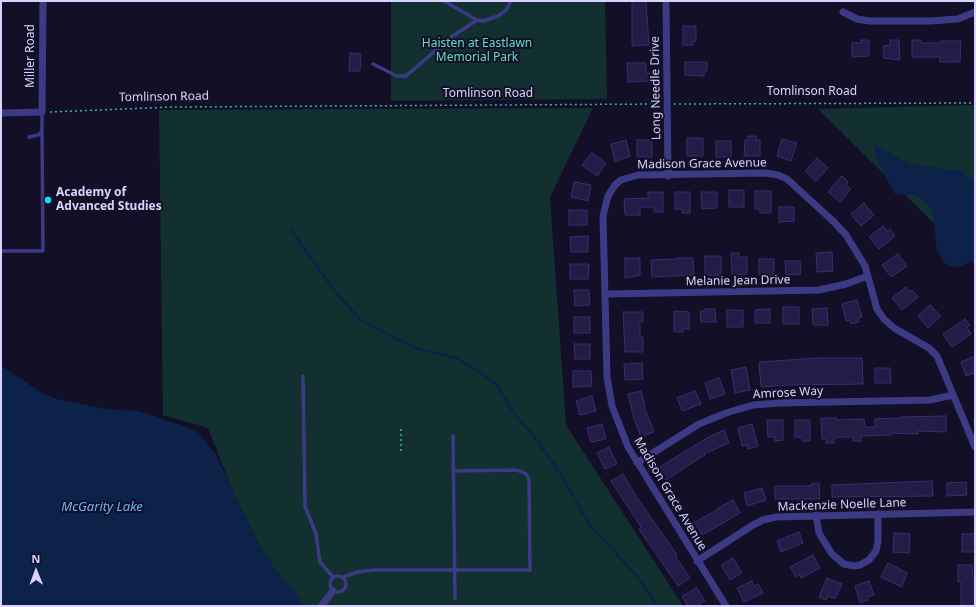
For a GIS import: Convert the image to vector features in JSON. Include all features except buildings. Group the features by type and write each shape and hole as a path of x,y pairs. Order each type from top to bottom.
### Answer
{"street":[{"name":"Miller Road","path":"42,112 43,1"},
{"name":"Long Needle Drive","path":"666,1 668,176"},
{"path":"843,12 857,19 869,21 948,21 975,12"},
{"path":"1,113 42,112"},
{"name":"Madison Grace Avenue","path":"726,606 637,463 620,429 610,395 607,367 607,294 604,216 608,196 615,184 629,177 766,173 782,176 838,226 855,250 868,276 880,315 894,328 933,351 941,363 975,447"},
{"name":"Melanie Jean Drive","path":"607,294 819,290 846,284 868,276"},
{"name":"Amrose Way","path":"637,463 699,424 726,413 753,405 780,403 930,400 953,395"},
{"name":"Mackenzie Noelle Lane","path":"697,560 763,520 776,517 975,512"},
{"path":"816,515 819,533 832,554 844,564 854,566 860,565 869,560 876,550 878,541 878,514"},
{"path":"321,606 333,591"}],"lane":[{"path":"444,1 477,20 484,20 498,16 506,10 511,1"},
{"path":"373,64 397,76 406,76 450,38 477,20"},
{"path":"1,251 43,251 42,112"},
{"path":"29,137 38,135 42,131"},
{"path":"303,376 305,506 316,534 320,562 333,577"},
{"path":"453,436 455,599"},
{"path":"333,577 338,576 343,578 365,571 530,570 529,480 526,474 517,470 454,471"},
{"path":"333,577 329,584 333,591 339,592 344,590 346,582 343,578"}],"path":[{"name":"Tomlinson Road","path":"42,112 173,107 975,103"},
{"path":"401,429 401,454"}],"green space":[{"name":"Haisten at Eastlawn Memorial Park","path":"391,1 605,1 607,99 391,101"},
{"path":"975,105 975,264 818,109"},
{"path":"593,108 550,197 566,425 683,606 305,606 277,581 234,494 208,428 163,415 159,110"}],"water":[{"path":"875,145 910,164 960,171 975,181 975,260 959,267 949,266 944,263 937,251 931,209 920,198 914,195 895,194 882,170 874,150"},
{"name":"McGarity Lake","path":"1,366 44,394 57,399 106,409 139,411 196,430 216,455 259,545 276,570 298,595 303,606 1,606"}],"waterway":[{"path":"292,228 293,233 336,293 360,319 390,336 419,349 456,358 480,372 498,387 513,412 532,434 559,471 589,524 637,576 658,606"}],"place":[{"name":"Academy of Advanced Studies","path":"48,200"}]}
